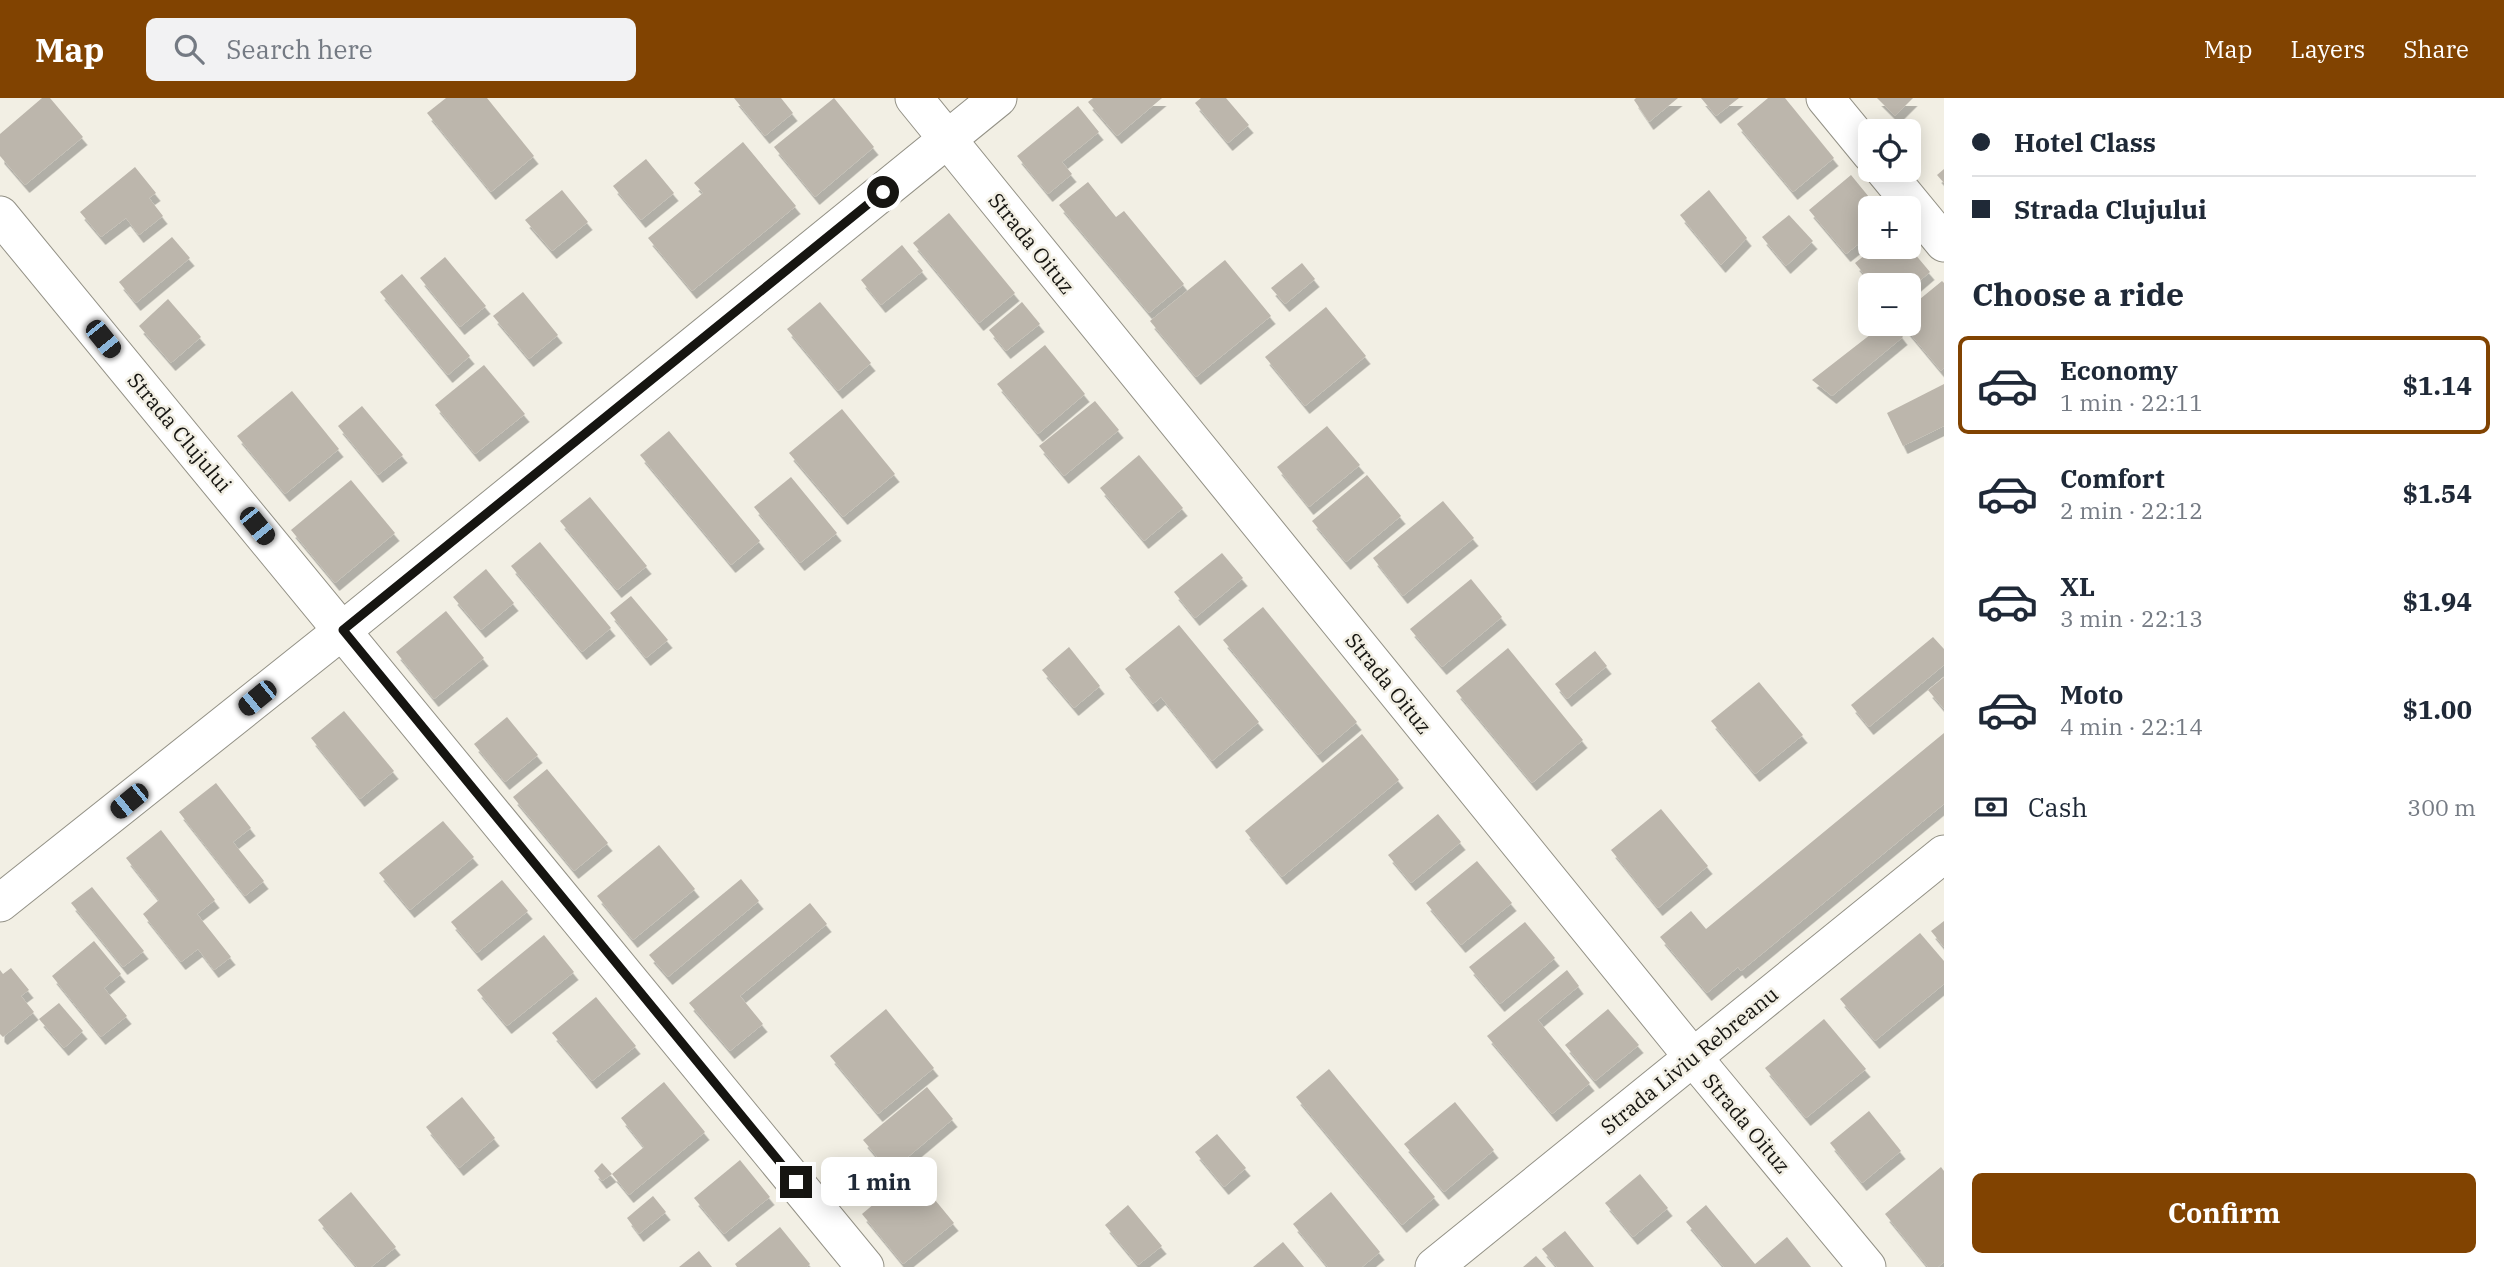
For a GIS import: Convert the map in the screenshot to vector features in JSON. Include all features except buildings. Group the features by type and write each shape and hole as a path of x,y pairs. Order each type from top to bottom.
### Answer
{"street":[{"name":"Strada Oituz","path":"914,98 1692,1056 1867,1267"},
{"path":"0,903 343,630 998,98"},
{"path":"1825,98 1858,138"},
{"path":"1894,182 1944,243"},
{"name":"Strada Clujului","path":"0,215 865,1267"},
{"name":"Strada Liviu Rebreanu","path":"1434,1267 1944,854"}],"route":[{"path":"796,1182 343,630 883,192"}]}
